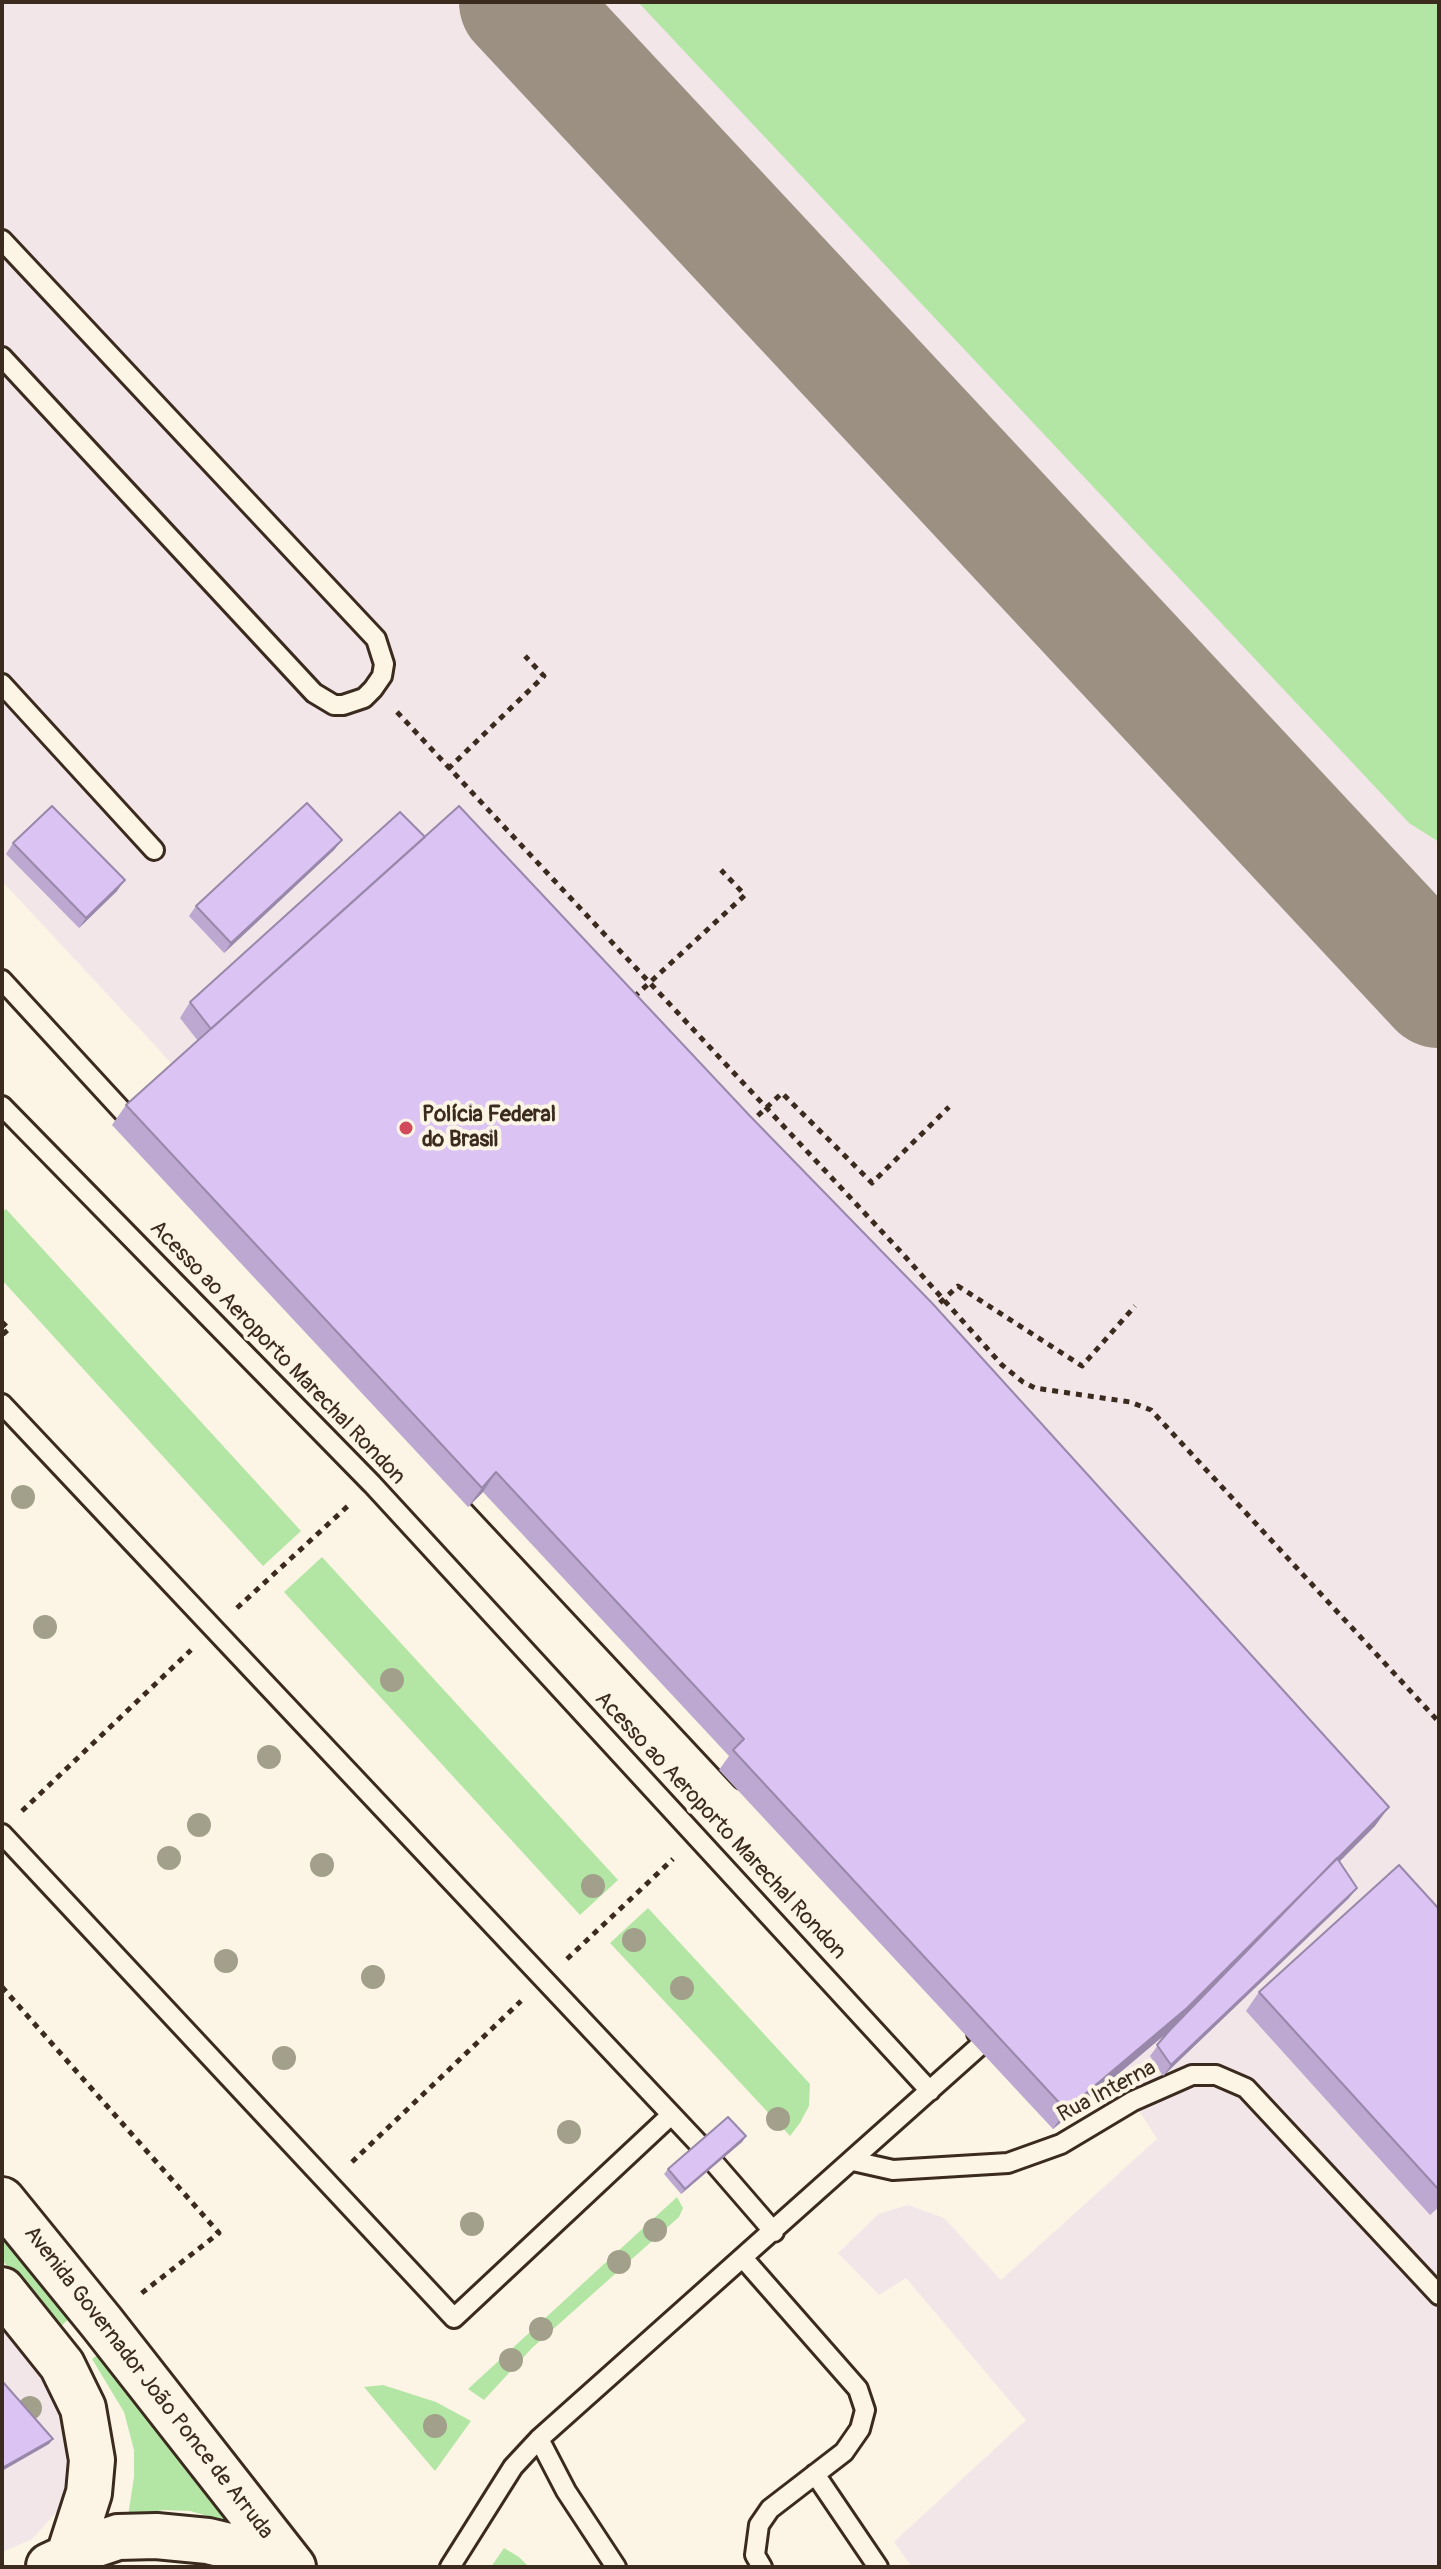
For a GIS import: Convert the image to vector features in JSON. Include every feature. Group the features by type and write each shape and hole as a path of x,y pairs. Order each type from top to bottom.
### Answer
{"main road":[{"name":"Avenida Governador João Ponce de Arruda","path":"2,2200 293,2567"},
{"path":"2,2290 62,2365 83,2408 92,2460 89,2493 58,2561"},
{"path":"58,2561 118,2537 182,2537 233,2547 281,2567"}],"lane":[{"path":"2,240 376,639 384,664 382,676 373,689 364,698 343,705 334,705 314,693 2,357"},
{"path":"2,684 154,850"},
{"path":"2,980 147,1138"},
{"name":"Acesso ao Aeroporto Marechal Rondon","path":"2,1106 372,1484 930,2091"},
{"path":"2,1404 699,2144"},
{"path":"454,1470 759,1798"},
{"path":"8,1826 328,2185 454,2318 671,2115"},
{"path":"450,2567 513,2467 539,2439 930,2091 990,2047 963,2018"},
{"name":"Rua Interna","path":"853,2161 893,2170 1008,2163 1045,2152 1133,2101 1192,2075 1216,2075 1246,2088 1439,2295"},
{"path":"1059,2121 1078,2135"},
{"path":"716,2165 774,2232"},
{"path":"743,2258 858,2389 865,2410 860,2429 844,2452 770,2509 759,2525 755,2555 762,2567"},
{"path":"539,2439 566,2491 616,2567"},
{"path":"815,2474 878,2567"}],"path":[{"path":"448,769 544,676 525,656"},
{"path":"399,717 1002,1365 1023,1382 1048,1391 1130,1402 1151,1410 1439,1722"},
{"path":"629,1002 745,895 721,870"},
{"path":"746,1126 782,1093 872,1183 949,1107"},
{"path":"927,1315 958,1286 1082,1366 1135,1306"},
{"path":"2,1322 9,1329 2,1335"},
{"path":"8,1826 214,1629 372,1484"},
{"path":"328,2185 698,1837"},
{"path":"2,1987 219,2233 133,2300"}],"shaded area":[{"path":"2,2 1439,2 1439,2567 912,2567 894,2542 1026,2420 906,2278 879,2295 838,2253 879,2214 908,2205 944,2218 1001,2280 1157,2139 1133,2101 1122,2069 1053,2129 719,1770 730,1759 482,1492 468,1507 112,1125 175,1067 2,881"},
{"path":"2,2320 63,2400 73,2456 65,2503 32,2539 2,2552"}],"green space":[{"path":"638,2 1439,2 1439,842 1409,823"},
{"path":"6,1209 301,1531 263,1566 2,1280 2,1212"},
{"path":"322,1557 618,1880 580,1915 284,1592"},
{"path":"648,1908 810,2084 809,2106 790,2136 610,1943"},
{"path":"677,2197 683,2208 679,2217 532,2348 484,2400 468,2389"},
{"path":"2,2235 74,2314 61,2326 2,2260"},
{"path":"103,2351 235,2524 190,2511 164,2510 128,2516 134,2477 134,2450 124,2412 92,2359"},
{"path":"383,2385 436,2402 471,2421 435,2471 364,2387"},
{"path":"504,2548 519,2557 529,2567 491,2567"}],"building":[{"path":"307,803 342,840 231,943 196,906"},
{"path":"52,806 125,880 86,918 13,843"},
{"path":"459,806 750,1116 932,1303 1389,1807 1187,2008 1066,2110 733,1750 744,1739 496,1472 482,1488 126,1105"},
{"path":"400,812 425,837 211,1029 190,1002"},
{"path":"1337,1858 1357,1888 1171,2065 1157,2045"},
{"path":"1399,1865 1439,1909 1439,2190 1259,1992"},
{"path":"728,2117 746,2136 685,2189 668,2169"},
{"path":"2,2381 53,2439 2,2468"}],"taxiway":[{"path":"520,2 1439,987"}],"place":[{"name":"Polícia Federal do Brasil","path":"406,1128"}]}
